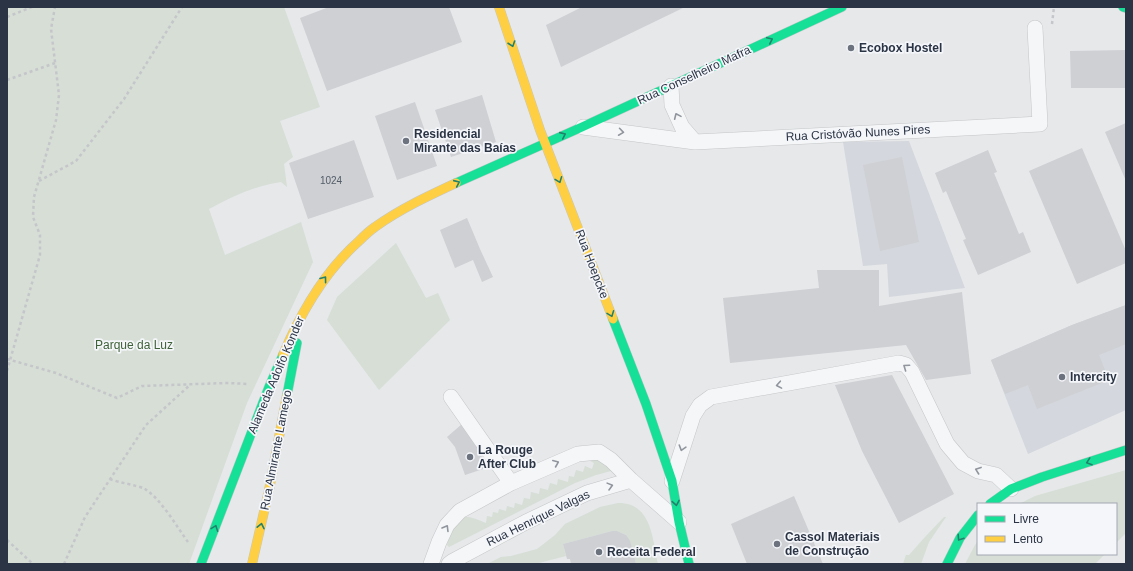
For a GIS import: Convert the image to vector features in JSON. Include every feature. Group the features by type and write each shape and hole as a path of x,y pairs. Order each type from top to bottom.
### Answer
{"main road":[{"name":"Rua Hoepcke","path":"499,7 545,143 646,404 672,481 689,564"},
{"name":"Rua Conselheiro Mafra","path":"545,143 842,7"},
{"name":"Alameda Adolfo Konder","path":"202,564 269,387 290,338 303,312 321,283 344,254 374,227 421,199 545,143"},
{"name":"Rua Almirante Lamego","path":"252,564 269,490 303,312"},
{"path":"991,503 1011,489 1042,477 1126,450"},
{"path":"947,564 954,548 970,524 977,517"}],"street":[{"name":"Rua Cristóvão Nunes Pires","path":"582,127 695,142 1040,124 1035,28"},
{"path":"671,86 672,105 682,127 695,142"},
{"path":"672,481 693,416 700,405 711,397 899,363 906,365 912,372 947,444 963,463 978,471 996,475 1011,489"},
{"path":"451,397 511,483"},
{"path":"431,564 447,525 460,511 511,483 578,454 599,452 611,460 631,480 680,522"},
{"name":"Rua Henrique Valgas","path":"449,564 526,522 586,492 631,480"}],"path":[{"path":"7,17 32,7"},
{"path":"7,371 9,359 40,255 40,235 33,217 34,197 56,120 59,95 51,29 55,7"},
{"path":"38,181 76,161 124,99 182,7"},
{"path":"7,80 55,63"},
{"path":"9,359 56,373 117,398 142,386 226,383 256,384"},
{"path":"64,564 85,517 146,425 191,384"},
{"path":"110,479 145,489 164,508 192,548"},
{"path":"7,540 33,564"},
{"path":"26,564 28,559"}],"shaded area":[{"path":"909,141 965,288 889,297 887,264 863,266 843,142"},
{"name":"Intercity","path":"1126,305 1126,410 1028,454 991,360 1072,325"}],"green space":[{"name":"Parque da Luz","path":"7,7 284,7 320,107 280,121 293,157 284,164 287,187 281,182 262,186 235,196 209,209 225,255 301,222 313,262 247,403 189,564 7,564"},
{"path":"396,243 426,298 438,293 450,320 379,390 327,320 337,297"},
{"path":"584,458 603,460 611,471 575,483 449,547 447,545 449,534 462,517 471,518 486,523 487,516 492,517 493,512 498,513 499,509 506,511 507,506 514,508 515,503 522,505 524,498 530,499 531,492 539,494 540,488 548,490 550,483 557,485 558,479 568,482 569,476 574,477 576,470 583,472 585,466 592,469 594,463"},
{"path":"1126,470 1126,533 1117,542 1117,503 1021,503 1035,496"},
{"path":"618,503 629,505 638,509 644,515 652,533 658,564 636,564 626,535 617,531 612,531 563,544 566,556 535,564 487,564 501,557 537,549 555,535 565,524 600,507"},
{"path":"944,517 946,517 929,542 921,564 903,564 906,555 909,555"},
{"path":"977,542 977,555 1104,555 1095,564 965,564"}],"building":[{"path":"329,7 449,7 462,42 327,91 300,18"},
{"path":"582,7 685,7 561,67 546,25"},
{"path":"1126,50 1126,88 1071,88 1070,51"},
{"path":"482,95 496,142 451,157 435,110"},
{"name":"Residencial Mirante das Baías","path":"415,102 437,166 397,180 375,116"},
{"path":"1126,123 1126,181 1105,132"},
{"path":"354,140 374,197 308,219 289,163"},
{"path":"1082,148 1126,251 1126,263 1077,284 1029,171"},
{"path":"988,150 997,172 994,173 1019,234 1023,232 1031,252 978,275 963,240 966,239 946,191 943,193 935,173"},
{"path":"902,157 919,242 880,251 863,165"},
{"path":"467,218 493,277 482,282 473,260 455,268 440,230"},
{"path":"817,270 879,270 879,306 962,292 971,374 926,380 906,345 730,363 723,298 819,288"},
{"path":"1126,305 1126,344 1099,355 1109,380 1037,409 1028,385 1005,394 991,360 1072,325"},
{"path":"892,375 954,494 899,523 862,451 835,385"},
{"name":"La Rouge After Club","path":"462,424 475,439 486,468 465,475 455,447 447,437"},
{"name":"Cassol Materiais de Construção","path":"794,496 823,564 747,564 731,524"},
{"name":"Receita Federal","path":"617,531 626,535 630,541 636,564 571,564 570,559 567,559 563,544"}],"traffic: fast":[{"path":"456,183 582,127 842,7"},
{"path":"613,319 646,404 672,481 679,522 689,564"},
{"path":"287,395 297,343"},
{"path":"201,564 269,387 283,355"},
{"path":"991,503 1011,489 1042,477 1126,450"},
{"path":"947,564 960,538 977,516"}],"traffic: slow":[{"path":"499,7 540,130 613,319"},
{"path":"283,355 306,308 324,279 346,253 369,232 394,214 456,183"},
{"path":"252,564 269,490 287,395"}],"place":[{"name":"Ecobox Hostel","path":"851,48"},
{"name":"Residencial Mirante das Baías","path":"406,141"},
{"name":"Intercity","path":"1062,377"},
{"name":"La Rouge After Club","path":"470,457"},
{"name":"Cassol Materiais de Construção","path":"777,544"},
{"name":"Receita Federal","path":"599,552"}]}
